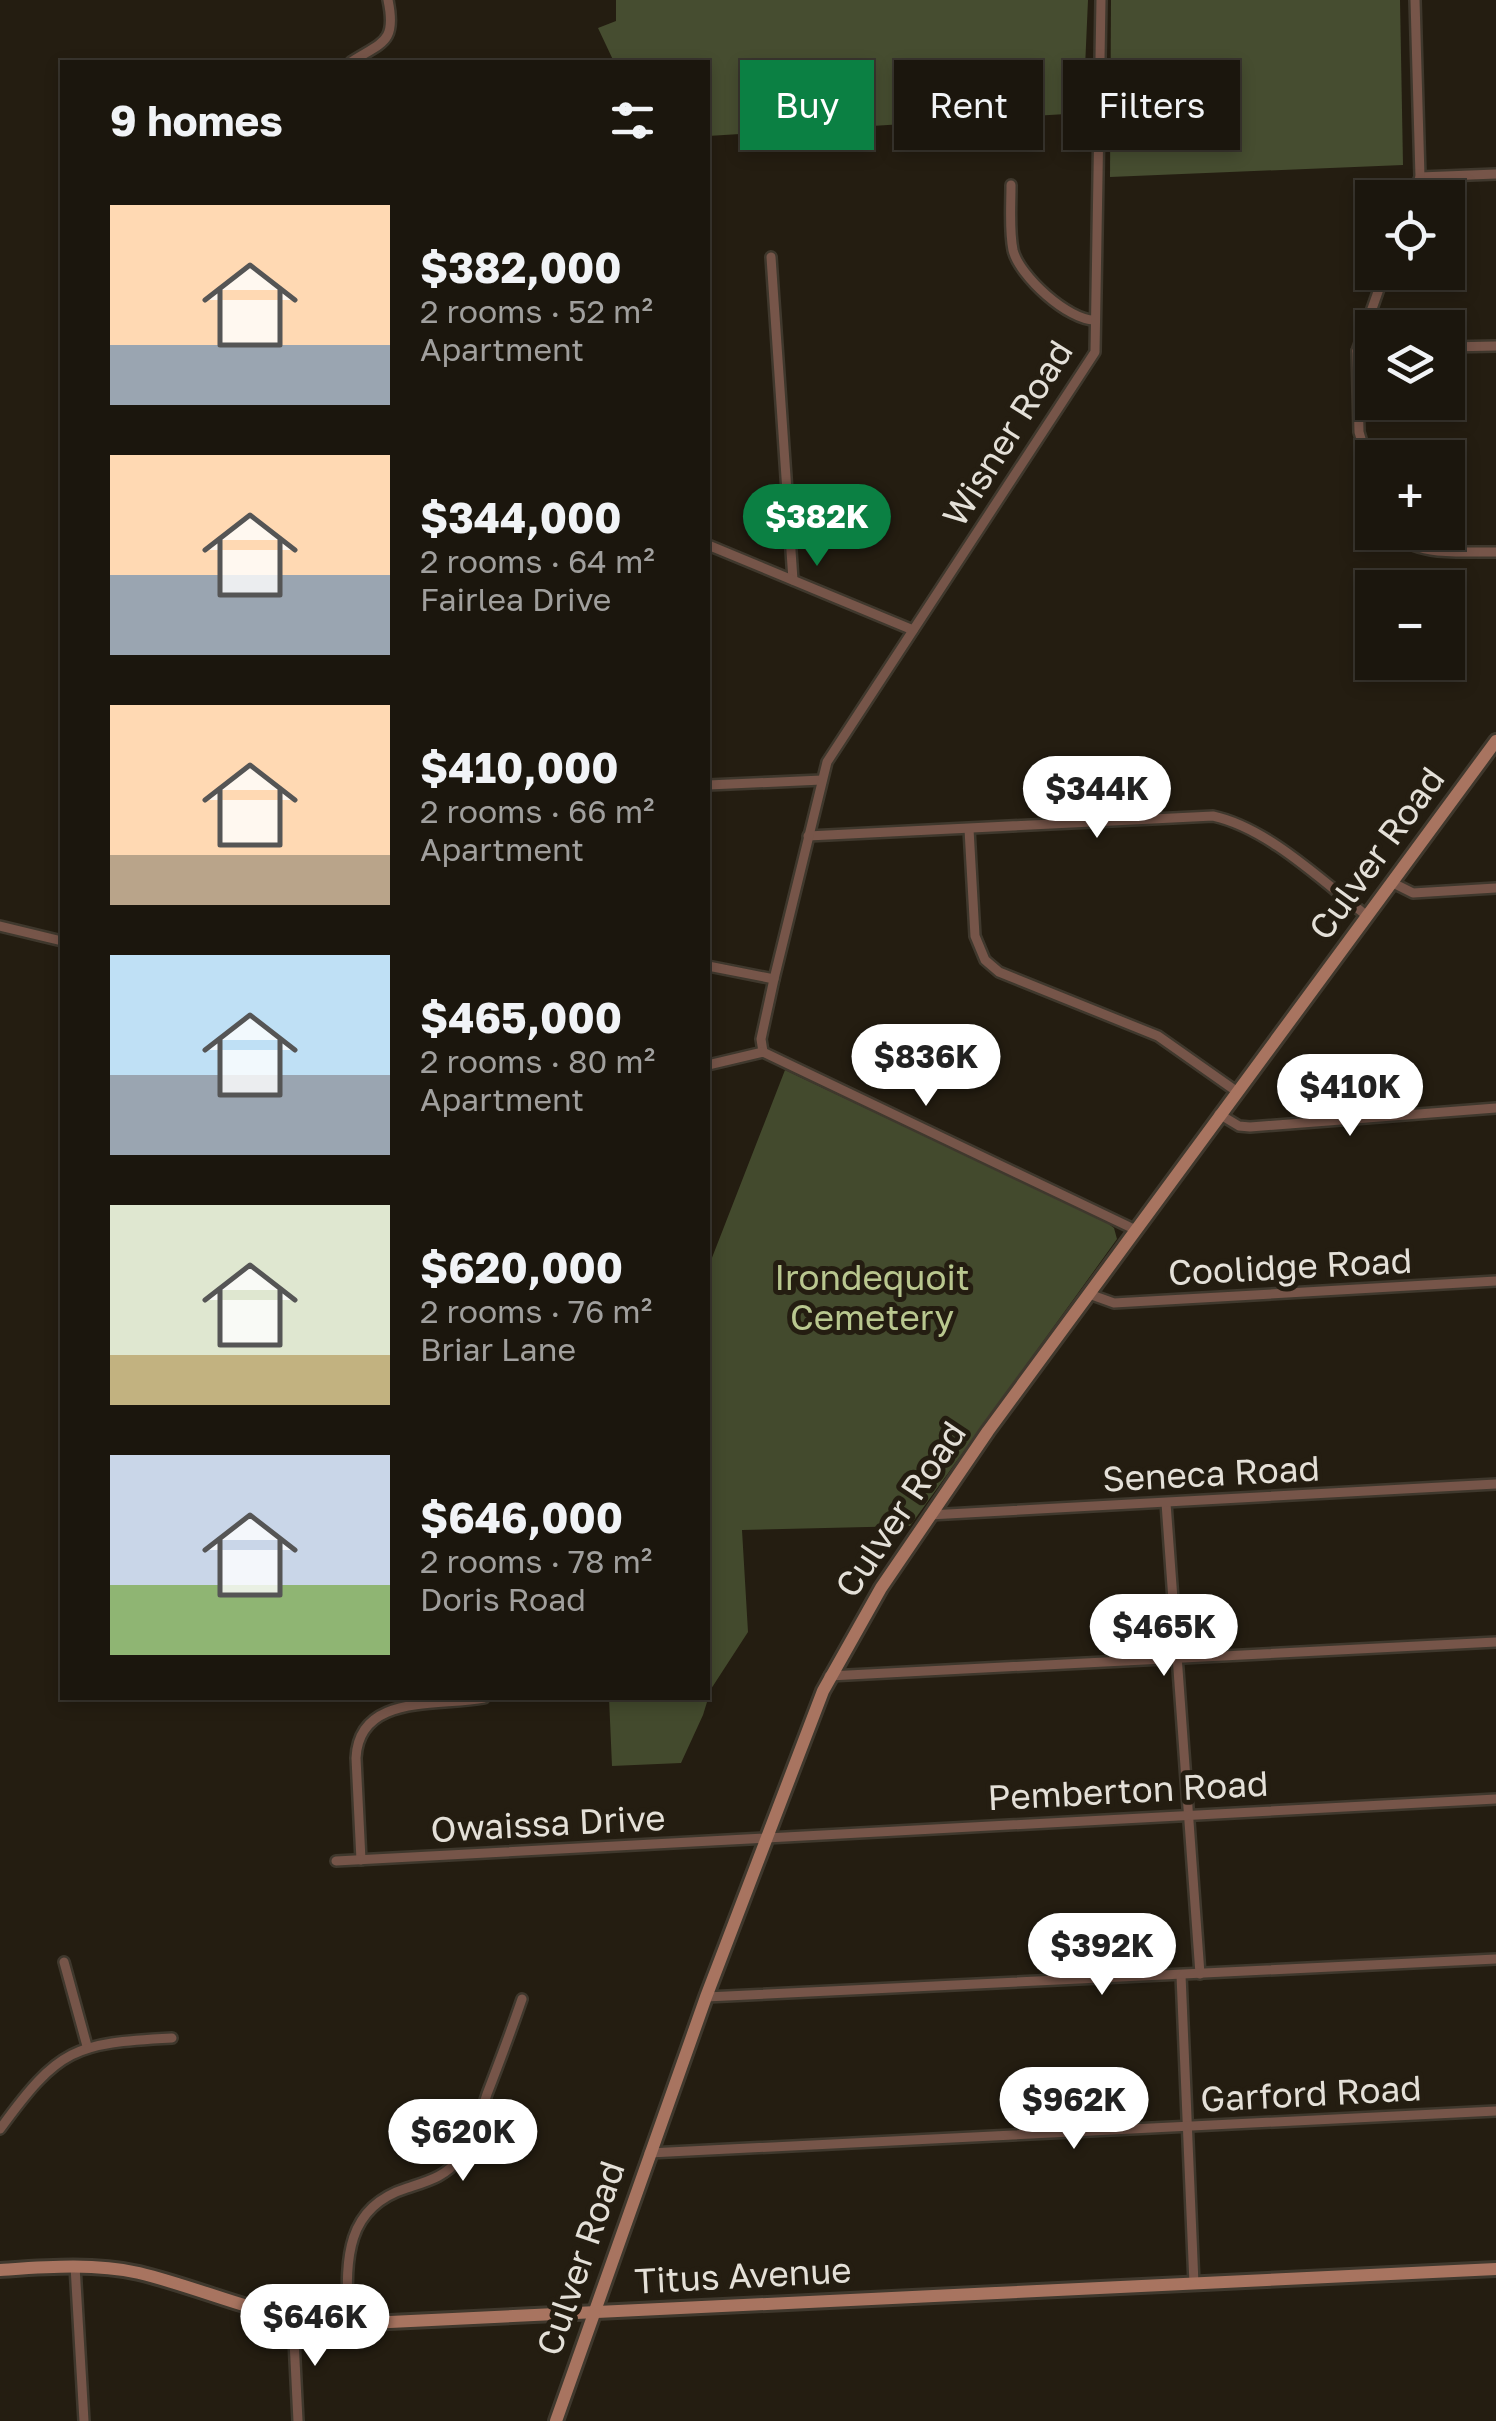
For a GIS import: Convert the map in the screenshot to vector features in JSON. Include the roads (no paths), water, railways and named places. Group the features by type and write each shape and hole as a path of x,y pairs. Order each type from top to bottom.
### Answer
{"main road":[{"name":"Culver Road","path":"556,2421 706,1997 829,1676 929,1515 1219,1114 1274,1045 1496,741"},
{"name":"Titus Avenue","path":"0,2270 76,2266 136,2272 292,2320 348,2324 1496,2269"}],"street":[{"path":"353,60 387,38 392,27 388,0"},
{"name":"Wisner Road","path":"763,1052 774,979 826,762 1095,352 1101,0"},
{"path":"1414,0 1420,178 1496,174"},
{"path":"1011,185 1012,244 1019,265 1058,305 1084,320 1096,320"},
{"path":"770,257 793,580"},
{"path":"1465,347 1496,346"},
{"path":"710,546 913,630"},
{"path":"1460,550 1496,552"},
{"path":"710,785 822,780"},
{"path":"808,836 1204,816 1229,820 1263,837 1366,915"},
{"path":"969,829 975,936 992,967 1015,980 1158,1036 1236,1091"},
{"path":"1391,882 1413,894 1496,888"},
{"path":"0,926 60,941"},
{"path":"710,966 774,979"},
{"path":"710,1065 763,1052 1136,1230"},
{"path":"1219,1114 1239,1126 1250,1126 1496,1108"},
{"name":"Coolidge Road","path":"1090,1294 1114,1303 1496,1282"},
{"name":"Seneca Road","path":"929,1515 1496,1484"},
{"path":"1166,1504 1200,1974"},
{"path":"829,1676 1496,1642"},
{"path":"361,1860 356,1750 366,1726 378,1714 396,1708 466,1700"},
{"name":"Pemberton Road","path":"764,1839 1496,1799"},
{"name":"Owaissa Drive","path":"336,1861 764,1839"},
{"path":"706,1997 1496,1959"},
{"path":"64,1962 87,2046"},
{"path":"1181,1975 1194,2284"},
{"path":"348,2324 347,2254 356,2230 386,2197 434,2180 461,2157 522,2000"},
{"path":"0,2129 62,2059 87,2046 172,2038"},
{"path":"0,2106 10,2116"},
{"name":"Garford Road","path":"649,2153 1496,2111"},
{"path":"76,2266 84,2421"},
{"path":"292,2320 298,2421"}],"park label":[{"name":"Irondequoit Cemetery","path":"872,1297"}]}
